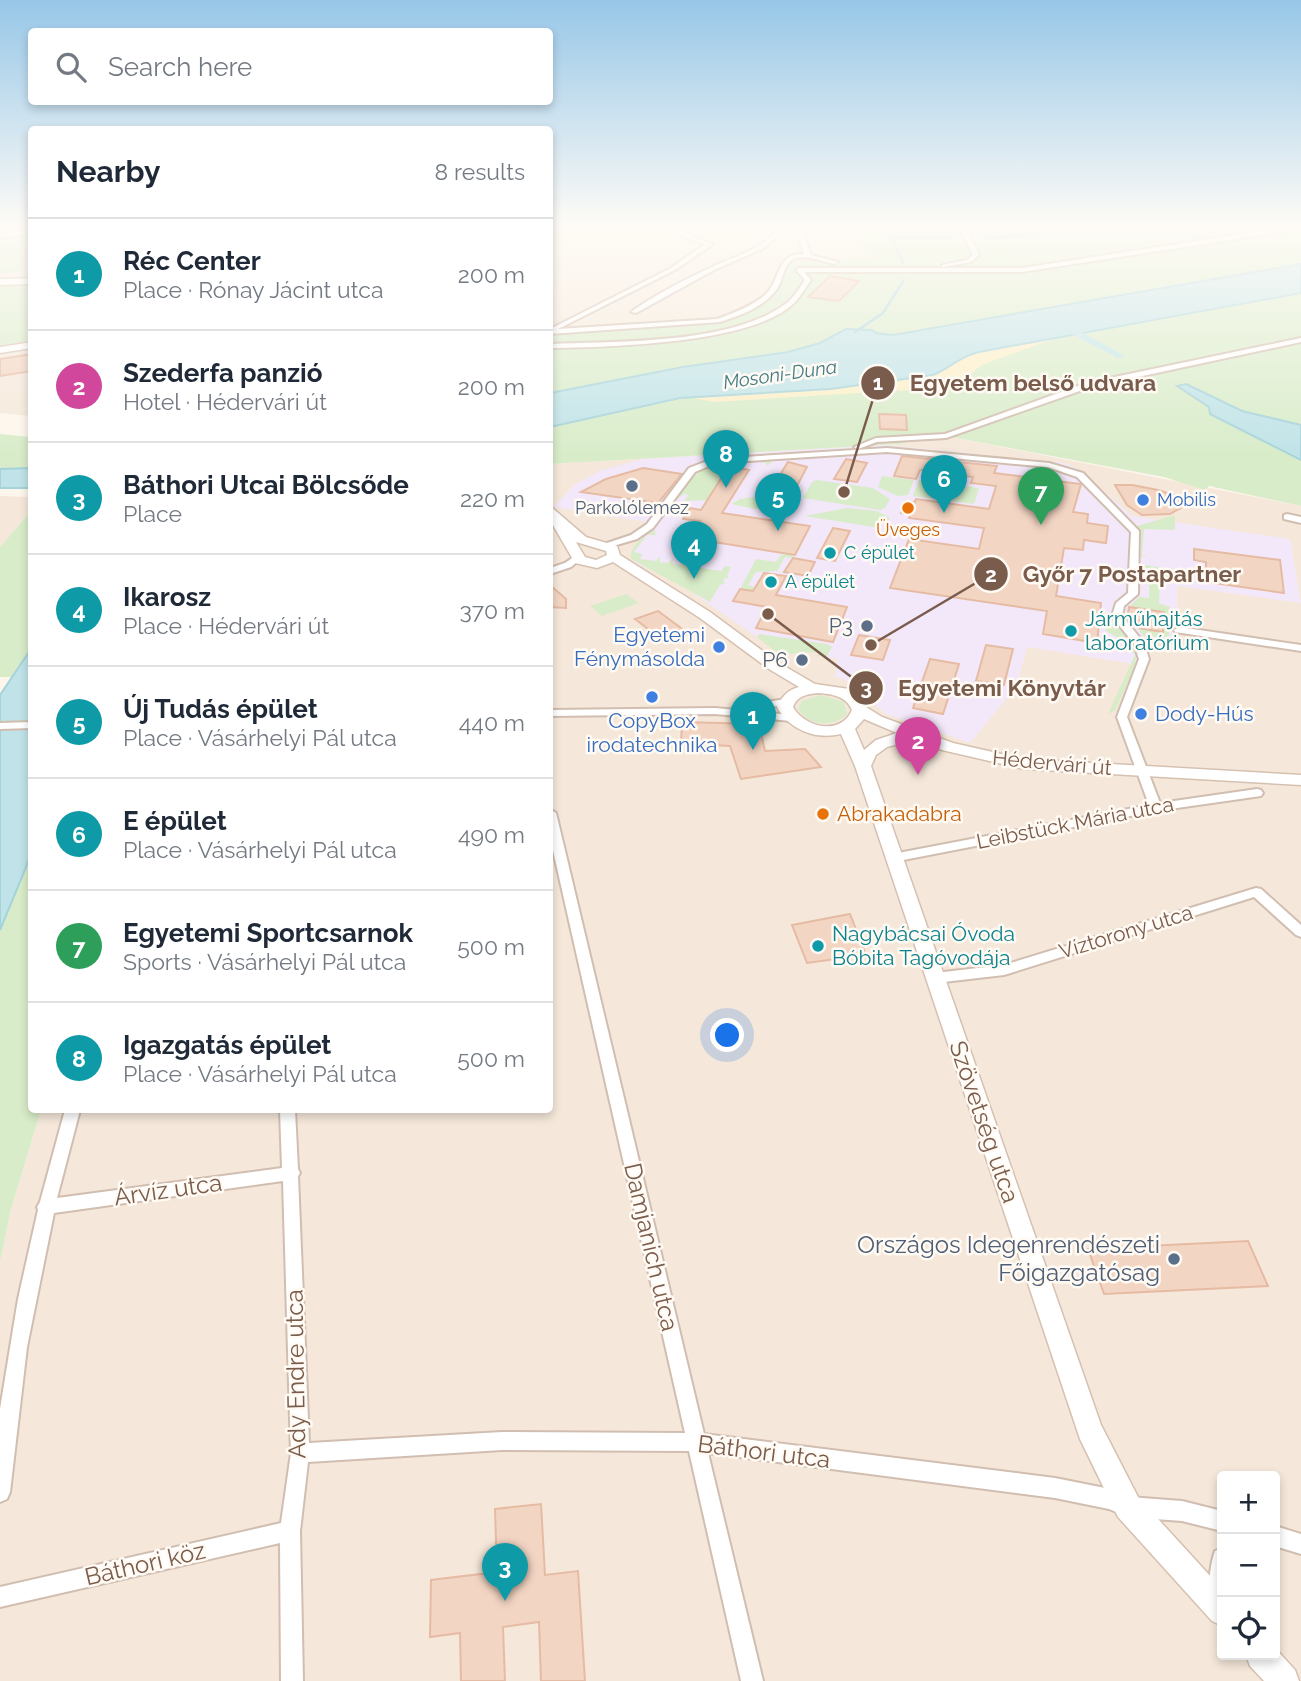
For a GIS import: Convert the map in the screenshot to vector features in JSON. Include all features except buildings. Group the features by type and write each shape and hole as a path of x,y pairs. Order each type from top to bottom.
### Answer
{"street":[{"path":"553,330 608,302"},
{"path":"634,312 651,302"},
{"path":"553,332 718,321 758,302"},
{"path":"553,346 697,336 734,330 792,302"},
{"path":"813,454 857,447 876,440 946,436 1088,385 1301,340"},
{"path":"0,350 28,346"},
{"path":"597,564 615,556 656,520 692,470 729,459 898,451 1054,465 1080,475 1129,522 1136,535 1133,594 1119,605 1117,612 1118,619 1139,643 1144,656 1122,717 1156,807"},
{"path":"553,515 581,540 600,546 705,615 774,666 813,688"},
{"path":"553,516 578,556 654,583"},
{"path":"1287,517 1301,520"},
{"path":"553,570 568,565 581,549 641,533"},
{"path":"1179,630 1301,648"},
{"path":"774,666 790,690 785,707 791,719"},
{"path":"715,711 788,699 813,688"},
{"name":"Hédervári út","path":"813,688 847,694 860,710 876,720 916,737 974,755 1024,764 1301,780"},
{"path":"848,726 856,721 860,710"},
{"path":"553,713 715,711 791,719 819,730"},
{"path":"0,726 28,725"},
{"name":"Hédervári út","path":"819,730 848,726 916,737"},
{"name":"Szövetség utca","path":"848,726 1068,1376 1089,1430 1128,1507 1217,1606"},
{"name":"Szövetség utca","path":"819,730 836,740 863,769"},
{"path":"863,769 866,756 880,744 916,737"},
{"name":"Leibstück Mária utca","path":"893,858 1156,807 1257,793"},
{"name":"Damjanich utca","path":"553,826 752,1681"},
{"name":"Víztorony utca","path":"935,978 1004,970 1256,892 1301,932"},
{"path":"0,1492 8,1401 45,1207 71,1113"},
{"name":"Ady Endre utca","path":"288,1113 300,1453 290,1531 292,1681"},
{"name":"Árvíz utca","path":"45,1207 292,1173"},
{"name":"Báthori utca","path":"300,1453 502,1441 697,1442 1055,1488 1110,1499 1128,1507 1182,1511 1217,1520"},
{"name":"Báthori köz","path":"0,1597 290,1531"},
{"path":"1280,1538 1301,1544"},
{"path":"1265,1660 1284,1681"}],"shaded area":[{"path":"0,302 28,302 28,416 0,413"},
{"path":"553,302 760,302 723,322 553,335"},
{"path":"946,436 1301,506 1301,1681 0,1681 0,1262 11,1209 40,1113 553,1113 553,464 899,444"},
{"path":"885,445 1065,463 1080,470 1132,516 1290,539 1301,603 1177,586 1177,631 1181,641 1136,641 1140,665 1027,647 1016,687 970,743 886,714 844,679 835,677 838,659 826,657 829,649 757,637 677,582 634,562 630,552 653,523 554,507 574,485 602,470 643,459"},
{"path":"0,496 28,497 28,514 0,547"}],"green space":[{"path":"0,302 28,302 28,341 0,345"},
{"path":"760,302 1080,302 893,335 871,330 846,329 820,343 788,352 683,367 553,392 553,335 723,322"},
{"path":"1247,302 1301,302 1301,425 1242,411 1186,384 1209,407 1209,412 1301,460 1301,506 1209,486 1205,490 1164,477 946,436 899,444 553,464 553,426 652,402 962,355"},
{"path":"0,434 28,437 28,468 0,469"},
{"path":"764,459 772,462 767,466 766,463 748,460"},
{"path":"748,460 742,466 729,466 708,500 684,501 689,495 684,494 674,501 703,469 721,462"},
{"path":"882,476 914,480 908,495 898,496 878,487"},
{"path":"817,480 873,488 890,499 885,508 880,510 803,498 812,482"},
{"path":"919,480 979,488 974,504 913,496"},
{"path":"803,489 793,503 755,509 731,504 740,499"},
{"path":"847,508 877,511 890,518 888,521 883,520 880,528 804,516"},
{"path":"28,514 28,653 12,677 0,677 0,547"},
{"path":"1175,515 1175,530 1144,529 1142,556 1148,557 1141,557 1141,533 1137,526"},
{"path":"647,536 634,552 642,554 640,559 655,561 660,557 660,562 668,563 673,559 673,564 681,565 689,561 688,566 696,567 701,563 701,568 721,571 725,566 731,567 727,575 729,578 725,578 723,582 726,583 720,585 710,602 631,559 632,550"},
{"path":"781,555 795,555 792,558 785,557 777,571 756,572 748,585 755,587 753,591 740,589 756,559 776,562"},
{"path":"1148,565 1174,571 1167,570 1166,574 1174,576 1175,580 1160,581 1159,603 1170,607 1169,638 1143,636 1138,628 1163,632 1164,612 1129,607 1139,597 1149,598 1150,569 1141,567"},
{"path":"626,594 639,603 602,616 590,606"},
{"path":"1105,625 1123,630 1133,637 1137,648 1132,672 1116,710 1108,714 1135,655 1126,642 1106,631"},
{"path":"759,634 832,647 827,656 818,656 818,652 785,654 785,659 757,637"},
{"path":"820,695 844,702 847,714 828,723 814,722 807,718 798,708 802,701"},
{"path":"28,862 28,1113 40,1113 11,1209 0,1262 0,930"}],"sand":[{"path":"1067,334 982,365 959,383 941,388 715,402 687,397 890,383 933,375 947,369 962,355"}],"water":[{"name":"Mosoni-Duna","path":"1080,302 1249,302 979,352 966,356 933,375 830,389 680,398 553,426 553,392 683,367 788,352 820,343 846,329 872,330 893,335"},
{"path":"1186,384 1242,411 1301,425 1301,460 1210,414 1209,407 1177,386"},
{"path":"28,468 28,488 0,488 0,469"},
{"path":"28,653 28,862 0,930 0,695"}],"waterway":[{"path":"855,332 883,313 890,302"},
{"path":"1065,327 1121,356"}],"place":[{"name":"Parkolólemez","path":"632,486"},
{"name":"Igazgatás épület","path":"726,488"},
{"name":"Egyetem belső udvara","path":"844,492"},
{"name":"Mobilis","path":"1143,500"},
{"name":"Üveges","path":"908,508"},
{"name":"E épület","path":"944,513"},
{"name":"Egyetemi Sportcsarnok","path":"1041,525"},
{"name":"Új Tudás épület","path":"778,531"},
{"name":"C épület","path":"830,553"},
{"name":"Ikarosz","path":"694,579"},
{"name":"A épület","path":"771,582"},
{"name":"Egyetemi Könyvtár","path":"768,614"},
{"name":"P3","path":"867,626"},
{"name":"Járműhajtás laboratórium","path":"1071,631"},
{"name":"Győr 7 Postapartner","path":"871,645"},
{"name":"Egyetemi Fénymásolda","path":"719,647"},
{"name":"P6","path":"802,660"},
{"name":"CopyBox irodatechnika","path":"652,697"},
{"name":"Dody-Hús","path":"1141,714"},
{"name":"Réc Center","path":"753,750"},
{"name":"Szederfa panzió","path":"918,775"},
{"name":"Abrakadabra","path":"823,814"},
{"name":"Nagybácsai Óvoda Bóbita Tagóvodája","path":"818,946"},
{"name":"Országos Idegenrendészeti Főigazgatósag","path":"1174,1259"},
{"name":"Báthori Utcai Bölcsőde","path":"505,1601"}]}
